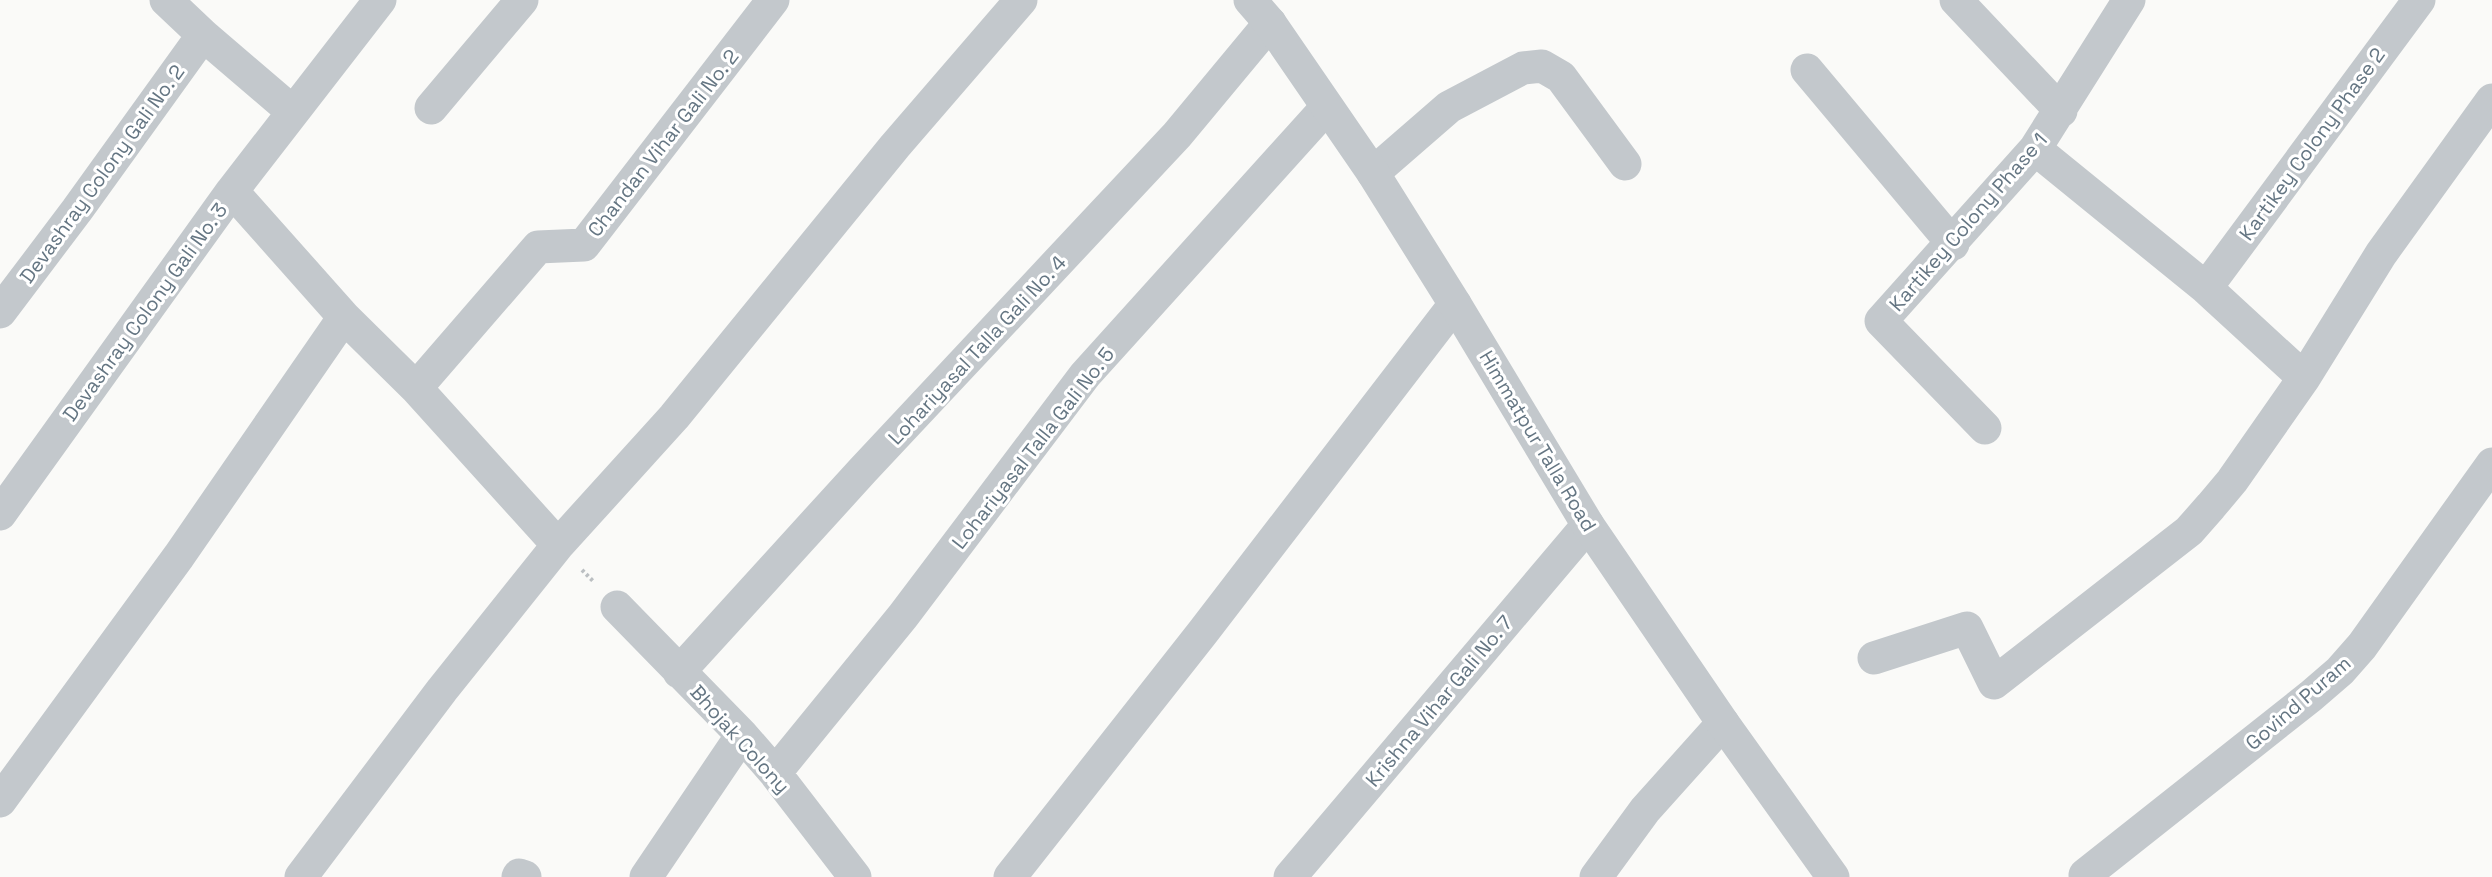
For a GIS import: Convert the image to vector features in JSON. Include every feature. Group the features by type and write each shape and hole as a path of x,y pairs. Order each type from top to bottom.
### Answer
{"street":[{"path":"166,0 203,35 294,112 380,0"},
{"path":"431,108 522,0"},
{"name":"Chandan Vihar Gali No. 2","path":"416,388 538,247 584,245 773,0"},
{"path":"301,877 442,690 558,545 674,417 895,146 1022,0"},
{"path":"1956,0 2061,111"},
{"name":"Kartikey Colony Phase 1","path":"1985,428 1881,321 1953,244 2036,149 2129,0"},
{"name":"Kartikey Colony Phase 2","path":"2206,288 2419,0"},
{"name":"Himmatpur Talla Road","path":"1260,11 1373,173 1588,525 1829,875"},
{"name":"Lohariyasal Talla Gali No. 4","path":"679,672 863,470 1177,135 1260,11"},
{"name":"Devashray Colony Gali No. 2","path":"0,312 84,201 203,35"},
{"path":"1373,173 1449,107 1524,68 1542,66 1561,77 1625,164"},
{"path":"1807,70 1953,244"},
{"path":"1874,657 1967,628 1994,683 2188,531 2232,481 2304,378 2381,255 2492,100"},
{"name":"Lohariyasal Talla Gali No. 5","path":"775,773 903,616 1085,375 1327,107"},
{"name":"Devashray Colony Gali No. 3","path":"0,514 232,191 294,112"},
{"path":"2036,149 2206,288 2304,378"},
{"path":"232,191 344,317 416,388 558,545"},
{"path":"1010,877 1196,641 1455,304"},
{"path":"0,801 179,556 344,317"},
{"name":"Govind Puram","path":"2085,875 2312,696 2340,671 2362,646 2492,464"},
{"name":"Krishna Vihar Gali No. 7","path":"1290,877 1588,525"},
{"name":"Bhojak Colony","path":"617,607 742,735 775,773 855,877"},
{"path":"1596,877 1645,810 1723,723"},
{"path":"646,877 742,735"},
{"path":"518,877 519,875 525,877"}],"path":[{"path":"558,545 617,607"}]}
